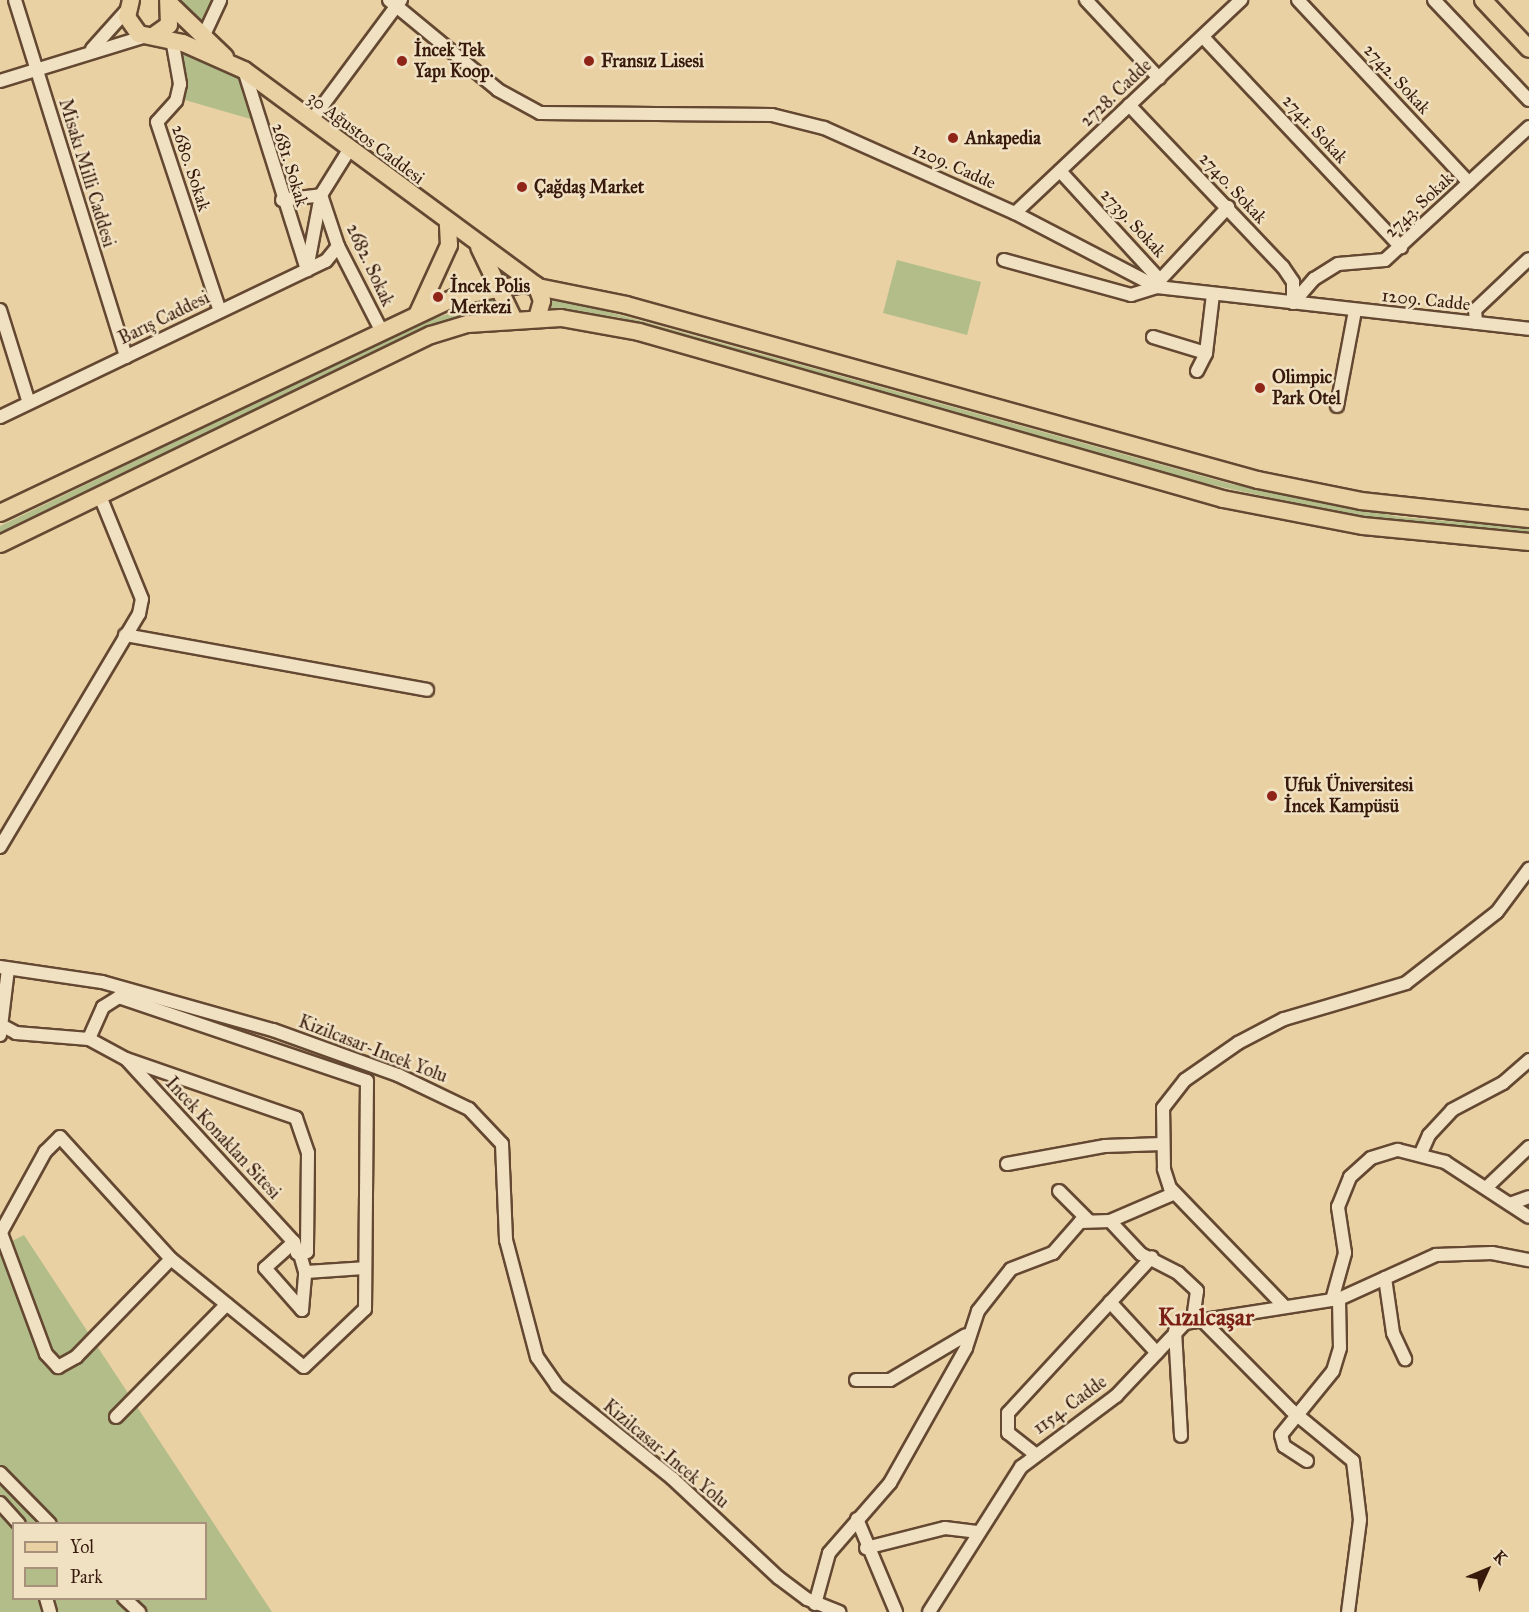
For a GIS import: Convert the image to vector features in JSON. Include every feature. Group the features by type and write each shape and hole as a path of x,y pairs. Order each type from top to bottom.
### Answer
{"main road":[{"path":"1483,0 1529,49"},
{"path":"169,2 237,66"},
{"path":"149,36 169,25 169,2"},
{"path":"129,3 129,24 149,36 172,39 237,66"},
{"name":"30 Ağustos Caddesi","path":"237,66 479,247 537,285"},
{"path":"417,315 449,246 448,224"},
{"name":"30 Ağustos Caddesi","path":"479,247 514,320"},
{"path":"0,513 456,297 498,287 537,285 626,305 1258,480 1372,502 1529,519"},
{"path":"537,285 542,302 537,318"},
{"path":"0,544 431,335 537,318 588,321 639,332 1232,501 1412,533 1529,542"}],"street":[{"name":"Misakı Milli Caddesi","path":"15,0 126,357"},
{"path":"204,35 220,0"},
{"path":"1086,0 1160,78"},
{"name":"2728. Cadde","path":"1016,213 1242,0"},
{"name":"2742. Sokak","path":"1298,0 1469,183"},
{"path":"1434,0 1529,100"},
{"path":"311,121 395,2"},
{"name":"1209. Cadde","path":"395,2 498,90 540,113 772,115 824,128 1016,213 1156,287 1529,329"},
{"path":"92,49 129,3"},
{"path":"0,81 92,49 149,36"},
{"name":"2741. Sokak","path":"1203,37 1401,247"},
{"name":"2680. Sokak","path":"172,39 180,84 176,101 157,122 220,311"},
{"name":"2681. Sokak","path":"237,66 307,270"},
{"name":"2740. Sokak","path":"1129,105 1228,207 1293,282 1293,303"},
{"name":"2743. Sokak","path":"1293,303 1314,279 1338,264 1385,260 1529,128"},
{"path":"307,270 321,195 349,150"},
{"name":"2739. Sokak","path":"1060,171 1160,280 1228,207"},
{"path":"282,200 321,195"},
{"name":"2682. Sokak","path":"321,195 338,246 382,332"},
{"name":"Barış Caddesi","path":"0,417 326,261 338,246"},
{"path":"1004,260 1131,295 1156,287"},
{"path":"1476,324 1475,310 1529,260"},
{"path":"1197,370 1206,353 1213,294"},
{"path":"0,310 29,403"},
{"path":"1337,406 1355,310"},
{"path":"1153,337 1206,353"},
{"path":"0,847 125,635 142,599 100,496"},
{"path":"125,635 427,690"},
{"path":"1284,1306 1173,1194 1165,1176 1162,1144 1163,1108 1185,1080 1238,1043 1284,1019 1406,983 1497,912 1529,869"},
{"path":"4,968 1,1031 89,1039 126,1059 251,1099 300,1122 308,1153 307,1252 300,1254"},
{"name":"Kizilcasar-Incek Yolu","path":"4,968 102,982 273,1030 398,1075 469,1109 502,1144 506,1240 537,1357 557,1386 815,1604 839,1612"},
{"path":"89,1039 103,1007 119,997 367,1081 365,1309 304,1367 171,1259 60,1137 45,1152 0,1233 46,1354 58,1367 76,1357 171,1259"},
{"name":"Incek Konaklan Sitesi","path":"126,1059 294,1242 305,1272"},
{"path":"1421,1153 1429,1135 1452,1110 1503,1083 1529,1060"},
{"path":"1008,1164 1105,1146 1162,1144"},
{"path":"1487,1187 1529,1147"},
{"path":"1307,1461 1281,1441 1282,1430 1314,1400 1338,1358 1335,1299 1345,1253 1338,1207 1350,1177 1361,1163 1384,1152 1421,1153 1487,1187 1529,1217"},
{"path":"1059,1191 1088,1220"},
{"path":"856,1380 890,1380 966,1335 993,1288 1011,1269 1053,1253 1074,1226 1088,1220 1110,1221 1173,1194"},
{"path":"1510,1204 1529,1197"},
{"path":"1110,1221 1136,1250 1152,1257 1197,1291 1197,1320 1298,1415 1347,1453 1357,1474 1360,1521 1348,1612"},
{"path":"294,1242 265,1268 302,1310 305,1272 365,1268"},
{"name":"1154. Cadde","path":"929,1612 979,1533 1035,1454 1116,1396 1175,1331 1197,1320 1335,1299 1436,1255 1492,1253 1529,1260"},
{"path":"1035,1454 1008,1433 1008,1413 1152,1257"},
{"path":"1385,1278 1393,1333 1405,1359"},
{"path":"1110,1302 1157,1353"},
{"path":"116,1418 227,1304"},
{"path":"1175,1331 1181,1437"},
{"path":"815,1604 829,1553 890,1483 966,1348 966,1335"},
{"path":"0,1473 48,1522"},
{"path":"0,1503 17,1522"},
{"path":"857,1519 866,1548 893,1594 896,1612"},
{"path":"866,1548 945,1528 979,1533"},
{"path":"125,1600 139,1612"}],"green space":[{"path":"172,0 213,0 203,26"},
{"path":"177,43 243,77 254,120 185,100"},
{"path":"897,260 981,282 967,335 883,313"},
{"path":"551,296 1231,484 1400,517 1529,528 1529,535 1359,517 1171,476 618,317 551,309"},
{"path":"492,298 497,313 432,327 0,534 0,526 313,375 434,319"},
{"path":"24,1235 272,1612 0,1612 0,1247"}],"place":[{"name":"İncek Tek Yapı Koop.","path":"402,61"},
{"name":"Fransız Lisesi","path":"589,61"},
{"name":"Ankapedia","path":"953,138"},
{"name":"Çağdaş Market","path":"522,187"},
{"name":"İncek Polis Merkezi","path":"438,297"},
{"name":"Olimpic Park Otel","path":"1260,388"},
{"name":"Ufuk Üniversitesi İncek Kampüsü","path":"1272,796"}],"district":[{"name":"Kızılcaşar","path":"1206,1318"}]}
